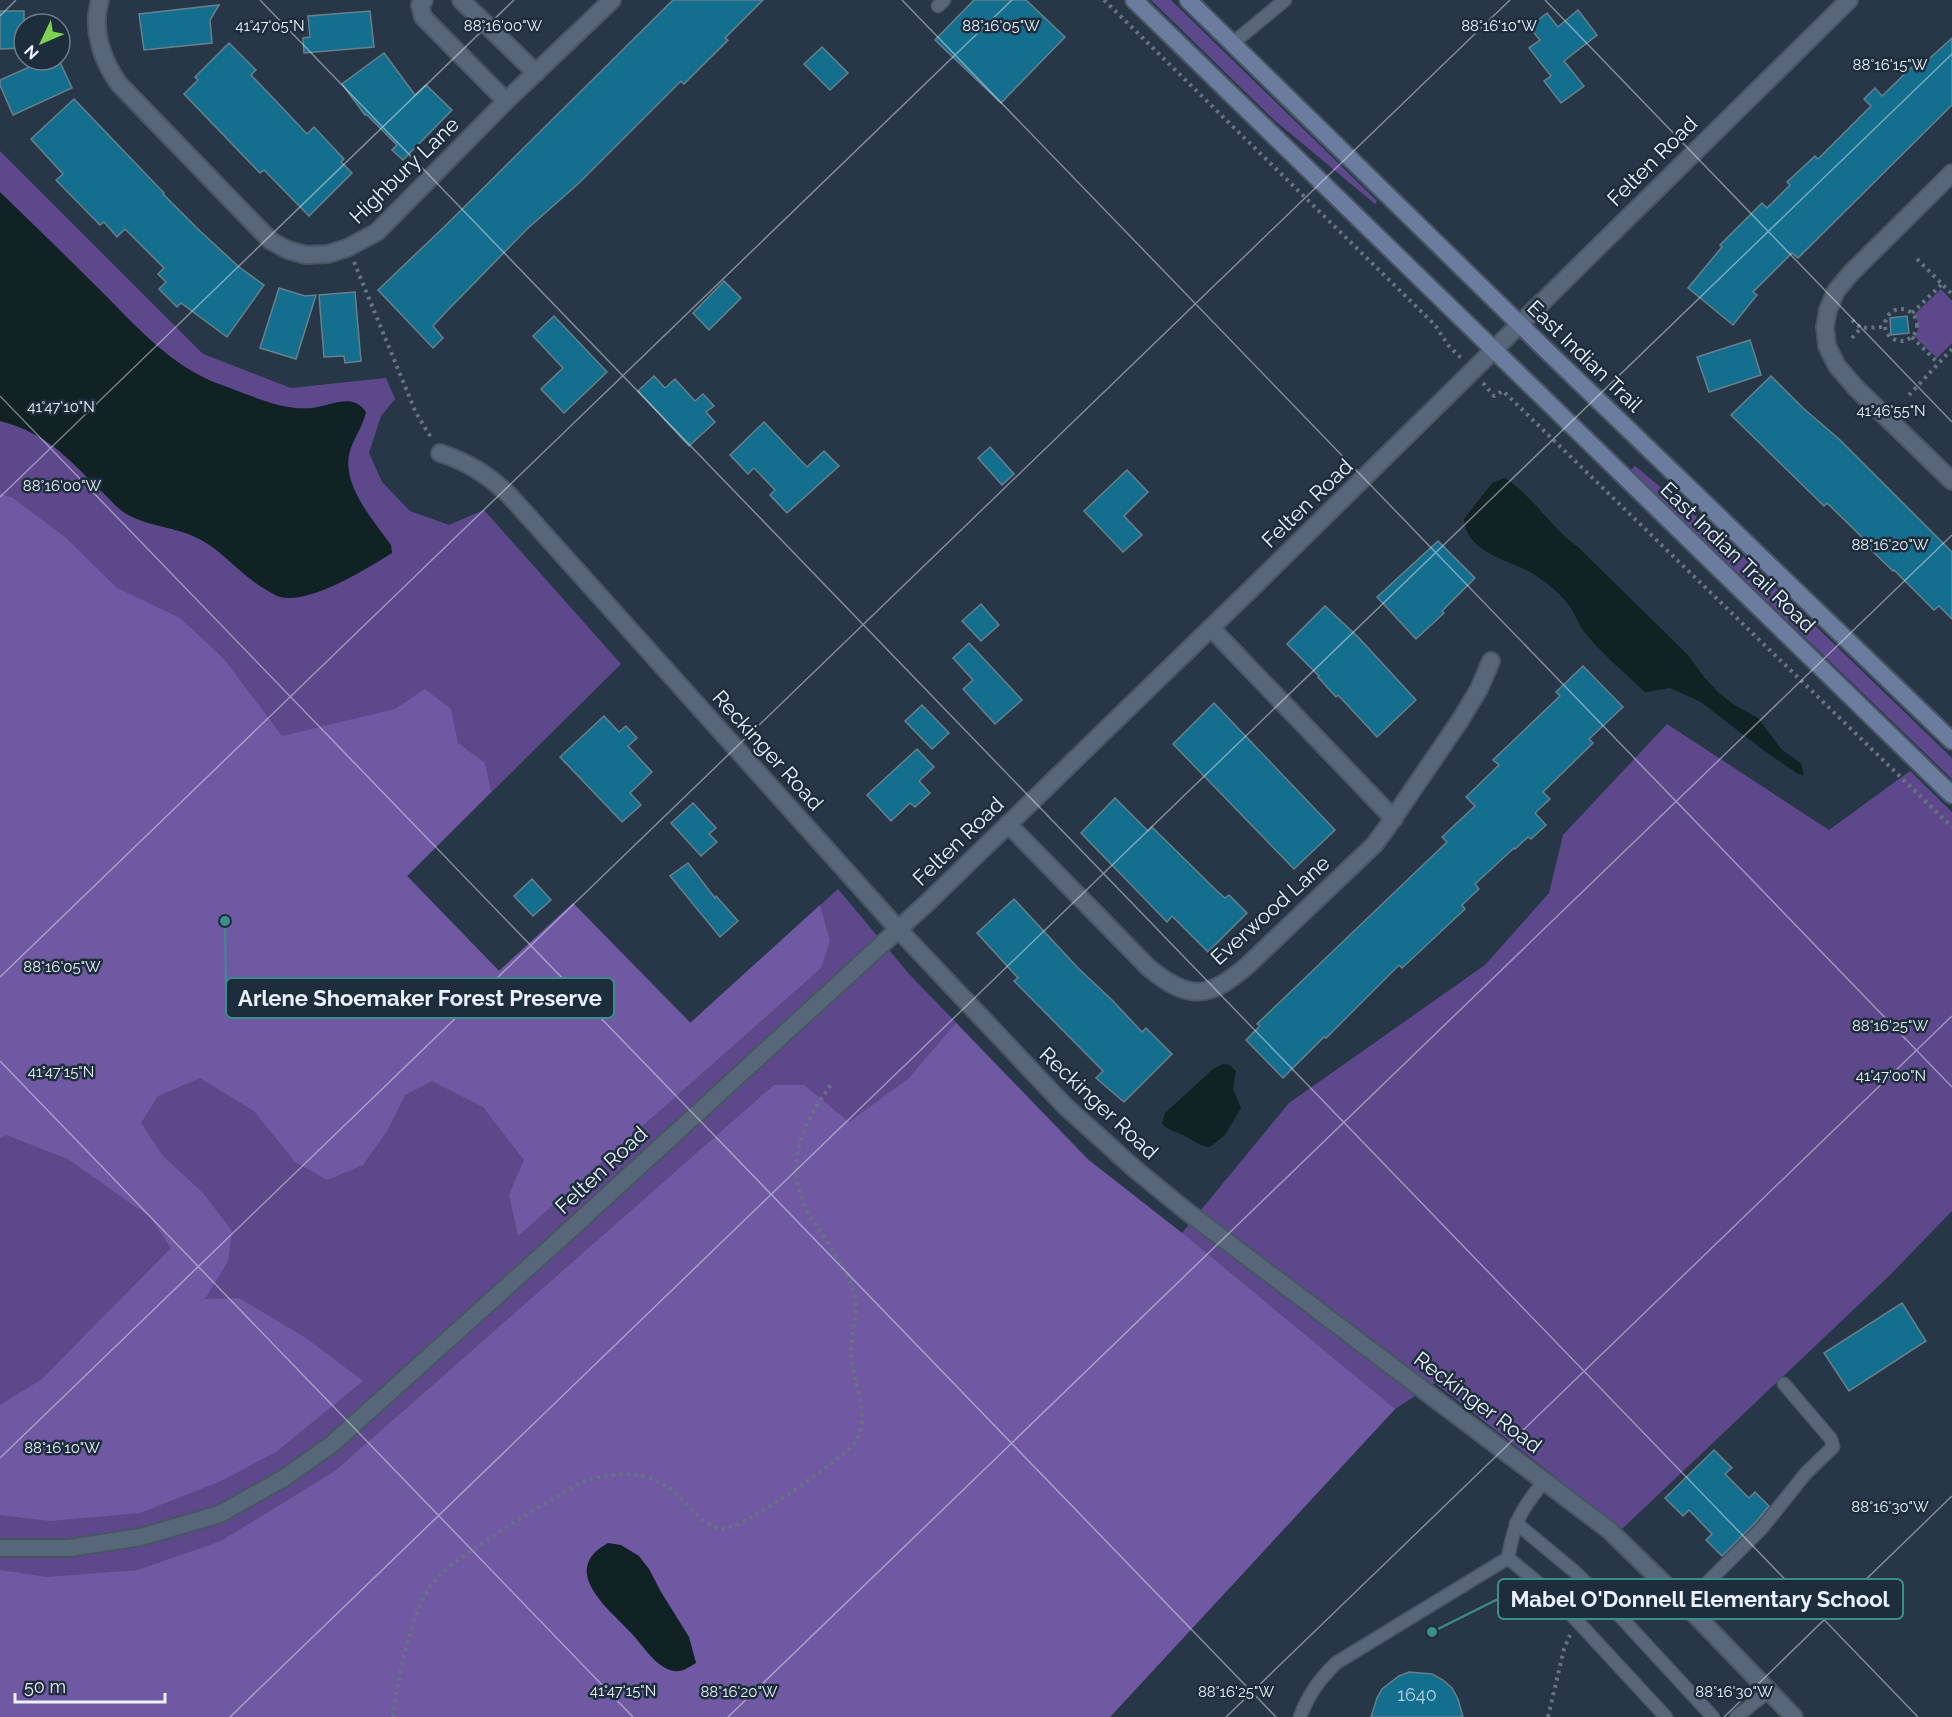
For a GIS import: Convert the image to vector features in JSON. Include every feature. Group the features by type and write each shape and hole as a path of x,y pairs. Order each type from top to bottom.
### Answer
{"main road":[{"path":"1134,0 1494,351"},
{"name":"East Indian Trail","path":"1188,0 1952,741"},
{"name":"East Indian Trail Road","path":"1494,351 1952,795"}],"street":[{"name":"Highbury Lane","path":"100,0 97,9 100,49 108,69 118,84 271,241 288,250 306,255 328,254 347,248 377,232 506,102 612,0"},
{"path":"424,0 420,5 423,17 506,102"},
{"path":"461,0 536,73"},
{"name":"Felten Road","path":"0,1548 69,1548 141,1537 220,1514 284,1478 332,1444 898,929 1211,628 1849,0"},
{"path":"1952,174 1851,273 1836,291 1828,310 1825,327 1827,346 1837,366 1856,388 1952,481"},
{"name":"Reckinger Road","path":"440,453 472,466 492,479 509,495 898,929 1065,1106 1136,1170 1214,1231 1609,1530 1794,1717"},
{"path":"1211,628 1394,819"},
{"name":"Everwood Lane","path":"1008,824 1149,968 1174,987 1201,992 1216,988 1233,979 1374,845 1461,719 1479,689 1491,661"}],"lane":[{"path":"1233,43 1285,0"},
{"path":"1685,1605 1762,1528 1806,1473 1833,1447 1831,1439 1784,1384"},
{"path":"1300,1717 1307,1698 1318,1680 1336,1663 1508,1557 1522,1508 1545,1480"},
{"path":"1516,1523 1574,1571 1617,1613 1713,1717"},
{"path":"1508,1557 1556,1597 1666,1717"},
{"path":"1736,1717 1769,1691"}],"path":[{"path":"1104,0 1436,325 1448,345"},
{"path":"347,248 416,413 440,453"},
{"path":"1917,259 1952,294"},
{"path":"1912,313 1942,284"},
{"path":"1896,309 1906,309 1912,313 1917,325 1912,337 1905,340 1894,340 1889,337 1884,327 1887,316 1896,309"},
{"path":"1852,320 1861,328 1884,327"},
{"path":"1852,338 1861,328"},
{"path":"1912,337 1938,363"},
{"path":"1908,395 1952,349"},
{"path":"1494,396 1503,391 1952,826"},
{"path":"393,1717 394,1701 413,1624 432,1584 461,1557 526,1514 584,1481 637,1475 665,1485 677,1493 694,1513 706,1522 719,1529 728,1528 740,1524 799,1486 854,1444 861,1429 851,1349 856,1306 854,1293 844,1269 810,1216 796,1176 795,1157 799,1139 814,1107 833,1082"},
{"path":"1548,1717 1564,1649 1570,1634"}],"shaded area":[{"path":"1151,0 1171,0 1377,201 1375,204 1273,119"},
{"path":"0,151 203,354 291,388 386,378 395,399 381,416 369,453 382,482 410,511 449,525 484,510 621,664 407,876 499,971 573,903 691,1023 838,889 910,975 1088,1159 1182,1233 1289,1103 1485,965 1549,893 1563,835 1667,724 1829,830 1910,771 1952,812 1952,1211 1890,1275 1622,1529 1435,1383 1395,1409 1110,1717 0,1717"},
{"path":"0,192 142,332 185,367 219,384 288,407 312,408 348,401 360,406 366,412 352,444 348,467 361,503 391,545 392,553 354,576 322,591 292,598 280,597 253,581 203,541 186,533 139,520 122,511 55,448 31,432 0,421"},
{"path":"1941,289 1952,301 1952,343 1937,358 1915,337 1919,327 1915,314"},
{"path":"1635,466 1740,553 1952,758 1952,779 1631,470"},
{"path":"1505,478 1525,494 1688,655 1719,693 1758,718 1782,750 1801,763 1804,775 1798,774 1763,750 1701,702 1670,688 1645,692 1593,642 1570,607 1556,591 1532,573 1480,548 1467,531 1464,519 1492,483"},
{"path":"0,493 13,498 65,537 117,588 180,618 224,659 282,736 395,709 425,689 451,709 458,743 485,763 491,792 407,876 499,971 573,903 690,1023 820,905 830,941 821,968 518,1236 509,1195 524,1160 483,1107 432,1081 405,1095 387,1131 363,1165 327,1180 295,1162 254,1111 200,1078 158,1096 141,1123 163,1156 203,1193 232,1231 228,1261 205,1299 239,1298 306,1338 363,1381 276,1452 221,1481 140,1513 50,1521 0,1515 0,1405 42,1379 171,1248 150,1217 68,1159 6,1135 0,1138"},
{"path":"956,1023 1088,1160 1182,1233 1395,1409 1110,1717 0,1717 0,1570 47,1577 138,1570 221,1541 335,1471 774,1085 804,1085 849,1122 908,1079","holes":["595,1551 649,1569 689,1637 696,1663 647,1652 633,1634 602,1604 590,1584 587,1568"]},
{"path":"1223,1064 1230,1065 1236,1071 1233,1089 1241,1108 1225,1135 1210,1147 1199,1144 1162,1124 1165,1113 1213,1069"},
{"path":"608,1543 621,1545 639,1556 649,1569 689,1637 696,1663 681,1671 674,1671 659,1664 593,1590 588,1578 587,1566 594,1554"}],"building":[{"path":"673,0 763,0 725,38 728,40 684,84 681,81 579,183 527,229 447,311 433,326 443,338 433,348 378,290"},
{"path":"974,0 1026,0 1065,37 1001,103 935,40"},
{"path":"219,5 210,20 212,43 144,50 139,14"},
{"path":"1578,10 1597,35 1564,61 1584,86 1561,103 1544,81 1551,76 1529,48 1540,40 1529,27 1547,13 1558,27"},
{"path":"0,11 24,11 12,12 12,48 0,49"},
{"path":"370,11 374,47 304,53 303,38 310,37 308,16"},
{"path":"1952,38 1952,105 1798,258 1792,253 1753,292 1757,295 1733,325 1688,288 1722,247 1720,245 1762,203 1767,208 1790,185 1787,182 1815,156 1818,159 1871,106 1864,99 1875,88 1882,96 1915,64 1919,68"},
{"path":"229,43 256,70 251,75 307,134 314,127 344,159 341,162 352,173 309,216 264,170 260,173 184,94 198,80 195,77"},
{"path":"822,47 848,73 830,90 804,64"},
{"path":"384,53 415,95 426,85 452,110 403,160 392,150 397,145 365,115 342,84"},
{"path":"18,72 65,72 72,88 13,115 0,80"},
{"path":"74,99 200,231 239,267 264,285 227,337 181,303 177,307 159,289 166,282 158,274 164,268 125,229 117,237 104,222 100,225 56,180 63,174 31,139"},
{"path":"724,281 741,298 709,330 693,313"},
{"path":"279,288 305,296 316,295 296,359 260,348"},
{"path":"355,292 361,361 345,363 344,356 324,357 319,295"},
{"path":"554,316 607,372 564,413 541,389 563,368 533,336"},
{"path":"1907,316 1909,333 1891,335 1890,318"},
{"path":"1750,340 1761,375 1709,392 1697,357"},
{"path":"654,376 665,388 675,379 695,401 703,394 714,406 706,412 715,422 689,446 638,391"},
{"path":"1771,376 1839,439 1952,552 1952,619 1939,606 1934,610 1866,545 1868,543 1827,503 1824,506 1731,415"},
{"path":"764,422 807,467 824,451 839,466 787,513 770,495 775,490 754,468 748,474 730,455"},
{"path":"990,447 1014,474 1002,485 978,458"},
{"path":"1127,470 1148,492 1124,516 1142,535 1123,552 1084,511"},
{"path":"1438,541 1475,578 1442,611 1444,613 1416,639 1377,597"},
{"path":"981,604 999,625 981,641 962,621"},
{"path":"1325,606 1359,638 1416,700 1377,737 1287,644"},
{"path":"969,643 1022,700 995,724 963,689 973,680 953,658"},
{"path":"1583,666 1623,707 1589,739 1593,743 1543,792 1550,799 1535,813 1546,825 1531,839 1528,837 1514,848 1475,884 1479,889 1462,905 1465,909 1402,968 1399,965 1283,1078 1246,1040 1260,1026 1257,1024 1447,842 1442,837 1475,806 1466,797 1499,765 1493,760 1560,696 1556,692"},
{"path":"1214,703 1335,830 1294,869 1173,744"},
{"path":"922,705 949,733 932,749 905,721"},
{"path":"604,716 619,732 626,726 637,738 628,746 652,772 630,793 641,805 622,822 560,757"},
{"path":"917,749 934,767 919,781 930,793 915,807 910,803 891,821 867,795"},
{"path":"1115,798 1148,831 1152,827 1217,891 1225,898 1229,895 1247,913 1208,952 1172,916 1167,922 1081,833"},
{"path":"693,803 716,828 709,834 717,842 701,856 671,823"},
{"path":"688,863 715,898 716,896 738,921 720,937 670,876"},
{"path":"532,879 551,900 533,916 514,896"},
{"path":"1014,899 1142,1032 1146,1028 1172,1054 1124,1102 1096,1078 1103,1071 1014,981 1018,978 977,933"},
{"path":"1902,1303 1926,1341 1849,1391 1824,1353"},
{"path":"1714,1450 1732,1468 1725,1474 1749,1498 1755,1492 1769,1506 1722,1556 1706,1540 1712,1534 1689,1510 1683,1516 1665,1498"},
{"path":"1409,1672 1432,1674 1443,1680 1452,1688 1458,1699 1463,1717 1371,1717 1382,1689 1399,1676"}],"place":[{"name":"Arlene Shoemaker Forest Preserve","path":"225,921"},
{"name":"Mabel O'Donnell Elementary School","path":"1432,1632"}]}
